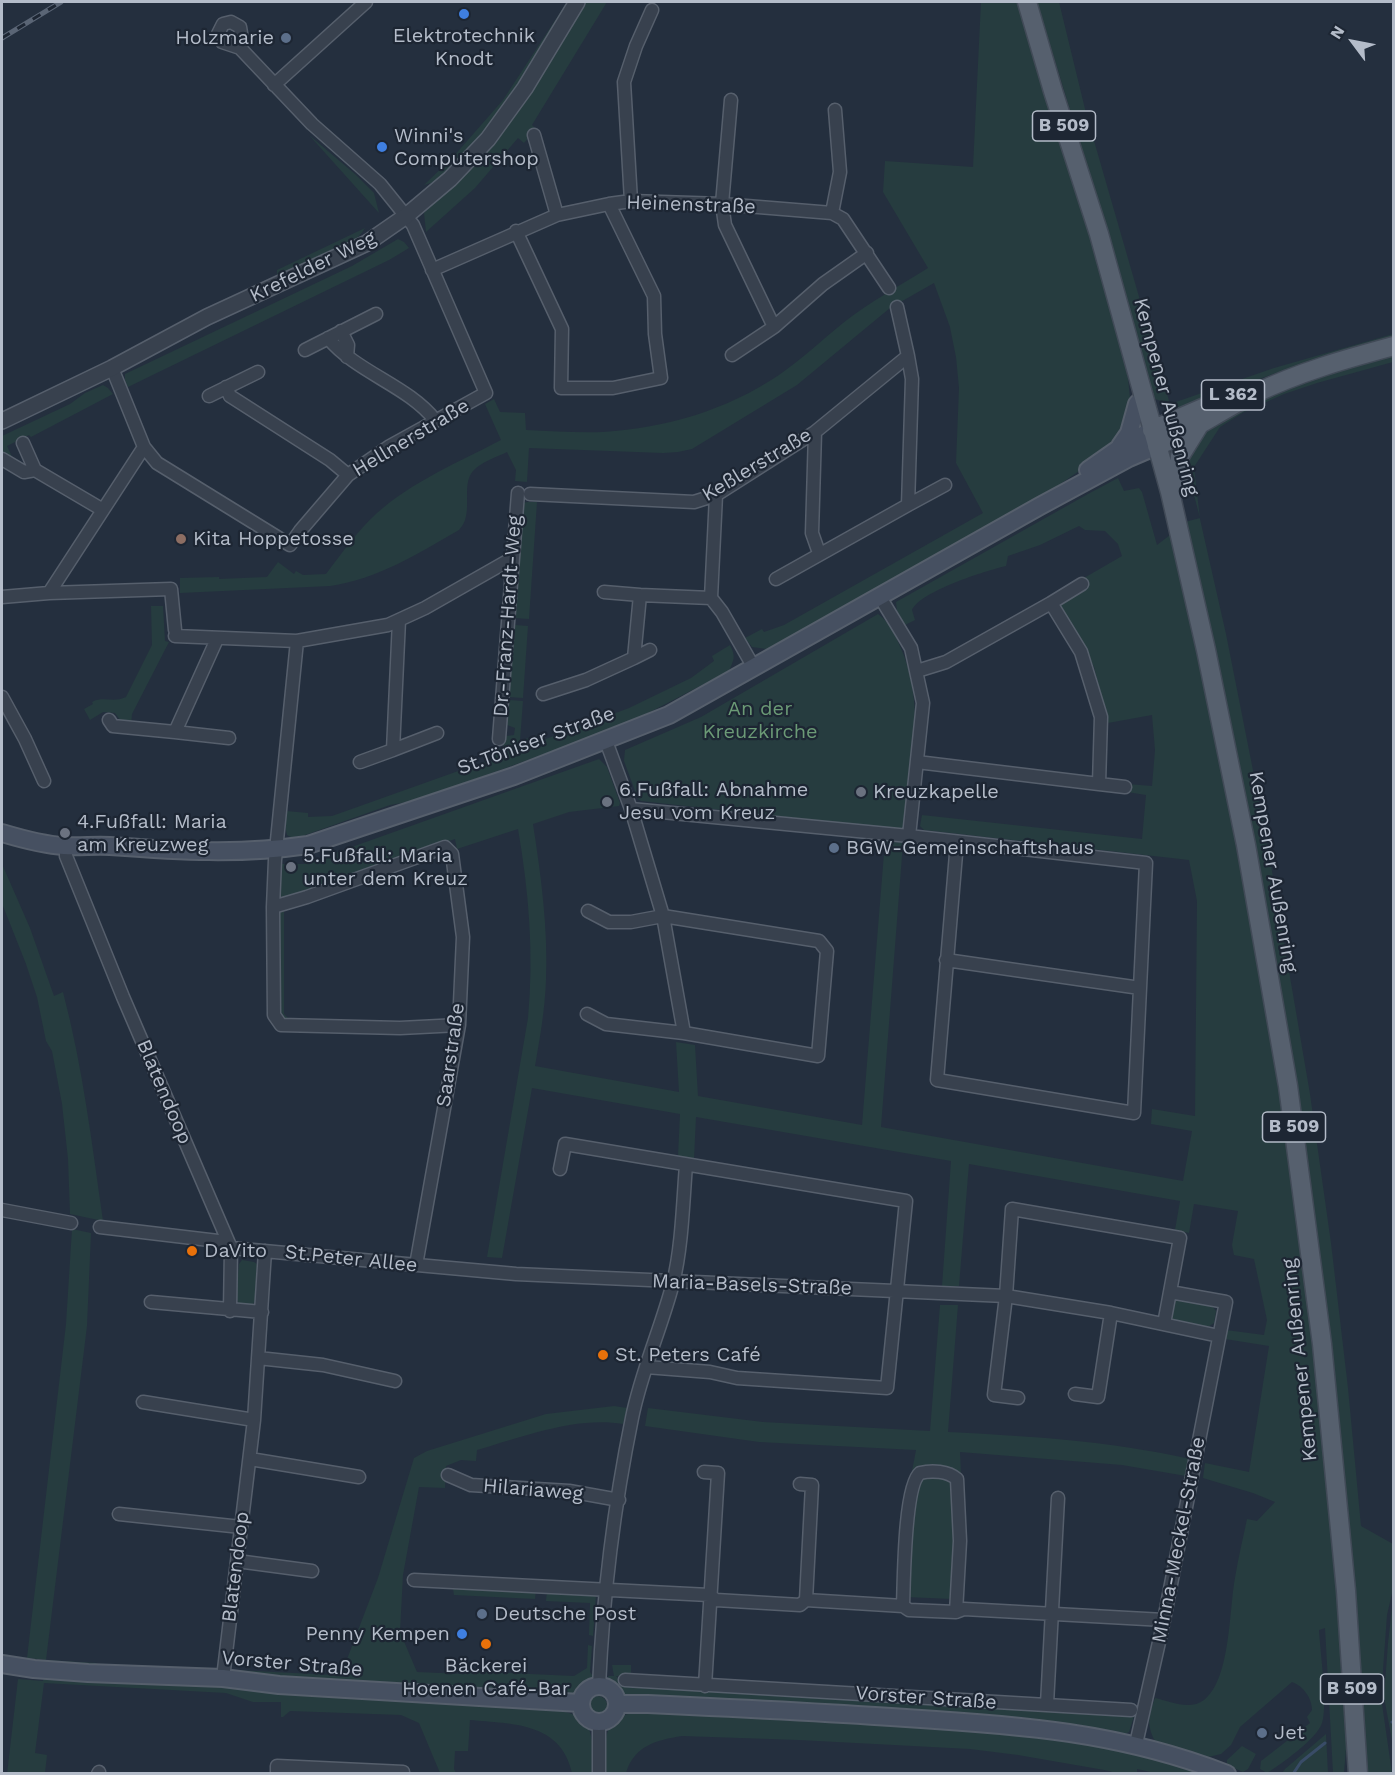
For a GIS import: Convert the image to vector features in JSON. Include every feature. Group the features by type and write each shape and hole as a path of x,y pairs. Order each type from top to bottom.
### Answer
{"main road":[{"name":"Kempener Außenring","path":"1027,2 1099,234 1170,492 1239,809 1288,1086 1308,1226 1333,1446 1346,1591 1356,1770"},
{"name":"St.Töniser Straße","path":"2,833 50,845 66,846 107,846 190,852 278,849 308,845 514,776 669,715 753,666 1129,458 1154,438 1278,377 1394,346"},
{"name":"St.Töniser Straße","path":"1040,506 1052,495 1118,449 1198,426 1231,405 1316,367"},
{"path":"1118,449 1129,433 1137,404 1144,397"},
{"path":"1170,492 1178,482 1180,456 1198,426"},
{"name":"Vorster Straße","path":"2,1664 100,1674 223,1678 279,1685 580,1703"},
{"path":"599,1686 613,1694 617,1704 612,1717 599,1722 593,1721 584,1714 580,1703 584,1693 599,1686"},
{"name":"Vorster Straße","path":"617,1704 660,1704 988,1723 1057,1730 1136,1744 1227,1773"}],"street":[{"path":"274,85 366,2"},
{"name":"Krefelder Weg","path":"2,422 112,368 207,317 367,243 406,216 443,185 488,139 525,88 577,2"},
{"path":"630,201 624,82 636,46 652,10"},
{"name":"Hellnerstraße","path":"112,368 144,447 157,463 290,545 348,476 390,446 486,393 413,225 374,178 326,138 240,48"},
{"path":"731,100 722,204 725,225 774,327"},
{"path":"835,110 840,172 832,213 843,219 889,288"},
{"path":"534,135 557,214"},
{"name":"Heinenstraße","path":"432,270 557,214 630,201 722,204 832,213"},
{"path":"516,231 562,329 561,388 613,388 661,378 655,334 654,296 609,204"},
{"path":"732,355 774,327 823,284 867,253"},
{"path":"897,307 912,379 908,504"},
{"path":"304,350 376,314"},
{"path":"341,331 348,345 347,357"},
{"path":"328,338 347,357 425,408 435,420"},
{"name":"Keßlerstraße","path":"524,494 694,502 716,495 815,432 908,356"},
{"path":"209,396 258,372"},
{"path":"232,385 243,393 243,406 330,460 348,476"},
{"path":"815,432 812,533 819,553"},
{"path":"23,443 34,470 103,510"},
{"path":"49,593 144,447"},
{"path":"2,459 24,472 34,470"},
{"path":"776,579 945,484"},
{"name":"Dr.-Franz-Hardt-Weg","path":"499,739 511,559 524,494"},
{"path":"716,495 711,598 722,612 753,666"},
{"path":"2,597 49,593 171,590 175,633 217,639 297,641 388,625 511,559"},
{"path":"916,671 946,663 1082,584"},
{"path":"604,592 711,598"},
{"path":"634,658 639,595"},
{"path":"880,597 911,648 923,703 909,836"},
{"path":"1051,603 1081,652 1101,717 1099,784"},
{"path":"393,750 399,620"},
{"path":"175,732 217,639"},
{"path":"297,641 273,907 274,1015 281,1025 400,1028 459,1025"},
{"path":"543,694 586,680 650,650"},
{"path":"2,697 25,739 44,782"},
{"path":"109,720 113,726 125,729 229,738"},
{"path":"360,762 437,733"},
{"path":"606,741 631,809 663,916 684,1033"},
{"path":"917,762 1125,787"},
{"path":"631,809 909,836 1146,863 1134,1113 937,1080 957,842"},
{"name":"Blatendoop","path":"66,846 66,856 119,987 231,1248 230,1311"},
{"name":"Saarstraße","path":"273,907 445,847 452,854 463,937 459,1025 416,1265"},
{"path":"587,1014 606,1024 684,1033 818,1056 826,951 819,941 663,916 631,922 609,922 588,911"},
{"path":"946,960 1140,988"},
{"path":"560,1169 565,1144 906,1202 887,1388 737,1378 710,1372 646,1366"},
{"path":"599,1686 605,1590 632,1418 673,1282 683,1209 686,1165"},
{"path":"1018,1398 994,1395 1006,1296 1012,1209 1180,1238 1164,1324"},
{"path":"2,1210 71,1223"},
{"name":"St.Peter Allee","path":"100,1227 218,1241 231,1248 497,1272"},
{"name":"Blatendoop","path":"223,1678 254,1420 265,1251"},
{"name":"Maria-Basels-Straße","path":"497,1272 1006,1296 1111,1313 1219,1336"},
{"path":"1170,1292 1226,1302 1219,1336"},
{"path":"151,1302 230,1311 262,1312"},
{"path":"1075,1394 1098,1397 1111,1313"},
{"name":"Minna-Meckel-Straße","path":"1136,1744 1164,1620 1219,1336"},
{"path":"258,1358 323,1365 395,1381"},
{"path":"142,1402 254,1420"},
{"path":"250,1460 359,1477"},
{"path":"704,1472 718,1473 705,1686"},
{"path":"903,1606 906,1528 914,1481 921,1473 936,1472 950,1474 957,1479 960,1541 956,1612"},
{"name":"Hilariaweg","path":"448,1475 471,1485 569,1491 619,1500"},
{"path":"800,1484 812,1485 806,1600"},
{"path":"1047,1704 1058,1498"},
{"path":"119,1514 241,1527"},
{"path":"237,1561 312,1570"},
{"path":"414,1580 709,1595 716,1600 800,1605 806,1600 903,1606 909,1610 956,1612 964,1610 1164,1620"},
{"path":"625,1680 1131,1710"},
{"path":"599,1722 599,1773"},
{"path":"277,1773 277,1766 403,1773"}],"green space":[{"path":"567,2 571,2 532,68 475,144 438,181 424,185 453,157 503,100"},
{"path":"583,2 607,2 532,125 536,129 524,143 518,138 475,188 426,232 424,213 450,188"},
{"path":"981,2 1020,2 1066,140 1127,369 1131,407 1128,425 1108,451 1043,496 820,622 767,649 752,647 745,638 762,629 764,632 784,625 983,513 956,463 959,388 956,357 950,327 934,283 890,308 797,385 692,449 663,453 529,448 527,482 515,481 516,470 507,452 485,462 469,477 466,516 459,530 381,572 348,583 330,586 180,593 180,578 267,577 278,562 294,574 296,571 303,575 326,574 363,527 391,502 437,473 501,440 485,404 494,399 500,412 525,413 526,430 603,432 627,430 695,415 738,398 779,375 853,315 928,268 883,192 885,161 973,167"},
{"path":"1037,2 1059,2 1086,113 1170,404 1152,398 1112,247"},
{"path":"309,135 374,193 379,213"},
{"path":"365,228 349,245 338,252 313,264 277,275 277,270"},
{"path":"398,239 409,248 389,260 128,387 125,374 352,266"},
{"path":"1393,334 1393,339 1276,373 1173,415 1170,404 1274,368"},
{"path":"1393,350 1393,362 1284,394 1244,412 1220,427 1194,467 1200,517 1184,457 1195,437 1237,405"},
{"path":"103,385 113,394 31,437 29,435 7,446 14,461 2,456 2,436 70,404 85,393"},
{"path":"1118,478 1124,491 1139,488 1142,492 1157,545 1170,535 1210,708 1242,868 1288,1130 1336,1524 1347,1737 1344,1773 1333,1773 1325,1628 1319,1630 1324,1691 1322,1723 1306,1743 1267,1773 1260,1769 1261,1761 1310,1723 1307,1717 1312,1710 1309,1697 1304,1690 1292,1682 1240,1727 1231,1745 1221,1754 1208,1757 1155,1741 1150,1730 1150,1715 1155,1698 1192,1705 1204,1700 1213,1690 1224,1660 1235,1578 1247,1519 1257,1521 1275,1502 1203,1478 1205,1463 1249,1472 1269,1346 1225,1339 1226,1330 1264,1335 1267,1320 1254,1259 1234,1255 1232,1245 1238,1211 1194,1204 1189,1233 1175,1230 1180,1201 969,1164 959,1286 942,1286 951,1161 696,1117 694,1159 678,1156 680,1114 532,1088 502,1258 487,1257 528,1018 530,994 529,924 518,829 457,849 455,839 279,900 279,864 304,864 599,759 607,767 620,803 619,806 569,812 533,824 546,941 545,1002 535,1066 679,1092 676,1042 695,1045 698,1096 862,1125 885,841 903,843 881,1127 1183,1181 1192,1131 1151,1124 1152,1109 1195,1116 1197,901 1189,860 924,830 920,826 922,815 1142,839 1146,795 1127,792 1128,784 1152,786 1155,750 1152,715 1108,723 1094,667 1059,602 1088,586 1084,578 1122,556 1118,544 1105,531 1085,530 1079,526 1040,545 1008,556 1006,566 940,589 918,603 912,610 915,620 905,625 897,611 896,602"},
{"path":"537,502 529,619 513,616 522,503"},
{"path":"1200,518 1226,634 1266,836 1310,1094 1331,1243 1361,1526 1393,1544 1393,1589 1387,1615 1381,1697 1392,1773 1367,1773 1348,1514 1319,1251 1185,522"},
{"path":"151,606 163,606 165,641 169,642 132,714 131,725 123,724 115,713 103,712 90,720 84,709 93,704 92,702 126,697 152,645"},
{"name":"An der Kreuzkirche","path":"878,614 893,631 908,666 913,689 915,735 905,828 902,830 638,799 624,761 625,750 701,717"},
{"path":"515,625 528,626 523,698 509,697 507,694 512,627"},
{"path":"730,645 734,658 729,671 629,723 418,800 390,805 294,839 287,835 286,811 308,813 308,817 332,816 492,759 494,751 503,747 506,736 514,735 515,728 507,725 507,702 509,700 523,701 520,741 536,735 543,740 629,708 691,678 714,661 712,656"},
{"path":"2,864 30,928 54,996 63,992 82,1078 103,1221 70,1214 68,1159 62,1104 52,1051 46,1041 37,997 26,964 3,906"},
{"path":"284,909 284,1014 291,1021 284,1021 279,1014 279,911"},
{"path":"72,1229 91,1233 87,1326 46,1660 27,1658 66,1324"},
{"path":"242,1260 257,1264 255,1301 251,1307 239,1304 236,1297 239,1264"},
{"path":"1177,1299 1211,1305 1216,1311 1214,1323 1208,1327 1173,1321 1169,1315 1171,1304"},
{"path":"940,1305 958,1305 948,1432 1069,1440 1160,1453 1190,1459 1186,1476 1122,1465 960,1452 961,1474 936,1469 912,1471 916,1450 759,1442 645,1426 648,1408 763,1422 930,1431"},
{"path":"614,1406 627,1408 623,1424 605,1422 568,1425 477,1450 476,1461 461,1460 446,1466 445,1488 419,1487 403,1575 400,1632 417,1672 463,1674 464,1671 574,1676 587,1668 588,1645 592,1646 590,1672 593,1676 584,1688 571,1695 402,1683 287,1678 244,1674 236,1670 332,1675 339,1673 344,1667 378,1578 414,1458 427,1451 546,1414"},
{"path":"936,1476 952,1481 956,1511 953,1599 906,1597 907,1566 917,1485 924,1477"},
{"path":"456,1586 536,1590 535,1599 454,1595 453,1589"},
{"path":"547,1591 596,1595 593,1636 589,1635 590,1603 546,1601"},
{"path":"1393,1599 1393,1746 1384,1697"},
{"path":"46,1660 97,1663 93,1667 47,1663"},
{"path":"612,1665 631,1665 631,1677 616,1676 621,1681 1135,1713 1129,1732 1123,1735 1081,1725 1021,1720 628,1696 615,1689 612,1684 608,1676 614,1676"},
{"path":"44,1676 242,1686 553,1709 577,1716 589,1730 592,1740 593,1773 572,1773 566,1756 557,1744 546,1735 518,1725 470,1720 468,1751 455,1751 454,1769 456,1773 440,1773 419,1723 401,1715 290,1711 281,1717 281,1702 253,1702 226,1693 44,1683 35,1753 47,1755 45,1773 7,1774 18,1679 43,1681"},
{"path":"598,1696 604,1699 607,1705 604,1711 598,1714 592,1711 589,1705 592,1699"},
{"path":"642,1711 843,1718 1107,1744 1206,1773 1155,1773 1137,1769 1137,1773 1114,1773 1018,1755 970,1749 682,1736 655,1742 640,1750 634,1756 626,1773 604,1774 606,1740 612,1724 619,1718"},
{"path":"1326,1734 1328,1773 1282,1773 1285,1769"},
{"path":"1242,1746 1256,1754 1248,1769 1243,1772 1227,1765 1227,1760"}],"waterway":[{"path":"1293,1774 1301,1762 1325,1743"}],"railway":[{"path":"2,38 61,2"}],"place":[{"name":"Elektrotechnik Knodt","path":"464,14"},
{"name":"Holzmarie","path":"286,38"},
{"name":"Winni's Computershop","path":"382,147"},
{"name":"Kita Hoppetosse","path":"181,539"},
{"name":"Kreuzkapelle","path":"861,792"},
{"name":"6.Fußfall: Abnahme Jesu vom Kreuz","path":"607,802"},
{"name":"4.Fußfall: Maria am Kreuzweg","path":"65,833"},
{"name":"BGW-Gemeinschaftshaus","path":"834,848"},
{"name":"5.Fußfall: Maria unter dem Kreuz","path":"291,867"},
{"name":"DaVito","path":"192,1251"},
{"name":"St. Peters Café","path":"603,1355"},
{"name":"Deutsche Post","path":"482,1614"},
{"name":"Penny Kempen","path":"462,1634"},
{"name":"Bäckerei Hoenen Café-Bar","path":"486,1644"},
{"name":"Jet","path":"1262,1733"}]}
